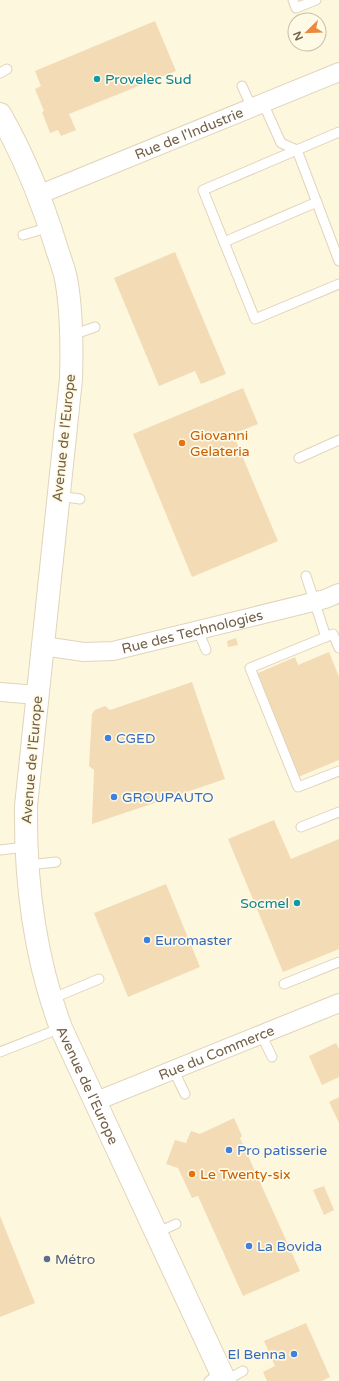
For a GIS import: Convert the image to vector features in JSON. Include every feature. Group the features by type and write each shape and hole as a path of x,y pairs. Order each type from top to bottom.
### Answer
{"street":[{"name":"Rue de l'Industrie","path":"38,195 339,72"},
{"name":"Avenue de l'Europe","path":"0,114 12,135 50,227 66,278 72,335 71,379 28,775 26,856 42,970 60,1028 225,1377"},
{"name":"Rue des Technologies","path":"43,646 84,652 113,651 315,601 339,593"},
{"path":"0,692 37,695"},
{"name":"Rue du Commerce","path":"94,1102 339,1003"}],"lane":[{"path":"293,0 296,8 316,0"},
{"path":"242,86 258,106 281,144 297,150 339,261"},
{"path":"339,132 203,190 255,319 339,284"},
{"path":"224,242 316,202"},
{"path":"23,235 50,227"},
{"path":"72,335 95,327"},
{"path":"299,458 339,440"},
{"path":"59,496 80,499"},
{"path":"306,576 326,637"},
{"path":"198,630 206,650"},
{"path":"339,648 333,634 250,668 298,786 339,771"},
{"path":"301,827 339,812"},
{"path":"0,850 56,862"},
{"path":"284,984 339,962"},
{"path":"50,999 99,979"},
{"path":"0,1052 60,1028"},
{"path":"261,1034 272,1057"},
{"path":"173,1069 185,1094"},
{"path":"156,1233 176,1224"}],"building":[{"name":"Provelec Sud","path":"155,21 176,71 69,114 76,130 61,136 58,130 50,133 42,112 44,111 35,89 41,86 35,71"},
{"path":"175,252 226,374 201,384 195,371 159,386 114,278"},
{"path":"243,388 258,424 233,434 278,541 192,577 133,434"},
{"path":"236,638 238,645 228,647 227,641"},
{"path":"329,652 339,677 339,760 298,777 256,674 295,657 298,665"},
{"path":"192,682 225,779 92,824 94,770 89,766 92,714 95,710 105,706 110,710"},
{"name":"Socmel","path":"274,820 291,859 339,839 339,949 283,972 228,839"},
{"name":"Euromaster","path":"166,884 200,967 128,997 94,913"},
{"path":"336,1043 339,1049 339,1077 322,1085 309,1056"},
{"path":"339,1097 339,1123 329,1102"},
{"path":"234,1118 242,1136 240,1138 300,1271 243,1296 198,1196 192,1198 178,1168 166,1164 175,1140 186,1143 191,1131 200,1134"},
{"path":"324,1186 334,1210 324,1215 313,1190"},
{"path":"0,1216 35,1303 0,1317"},
{"name":"El Benna","path":"306,1323 330,1377 322,1381 267,1381 263,1372 275,1366 264,1341"}],"place":[{"name":"Provelec Sud","path":"97,79"},
{"name":"Giovanni Gelateria","path":"182,443"},
{"name":"CGED","path":"108,738"},
{"name":"GROUPAUTO","path":"114,797"},
{"name":"Socmel","path":"297,903"},
{"name":"Euromaster","path":"147,940"},
{"name":"Pro patisserie","path":"229,1150"},
{"name":"Le Twenty-six","path":"192,1174"},
{"name":"La Bovida","path":"249,1246"},
{"name":"Métro","path":"47,1259"},
{"name":"El Benna","path":"294,1354"}]}
